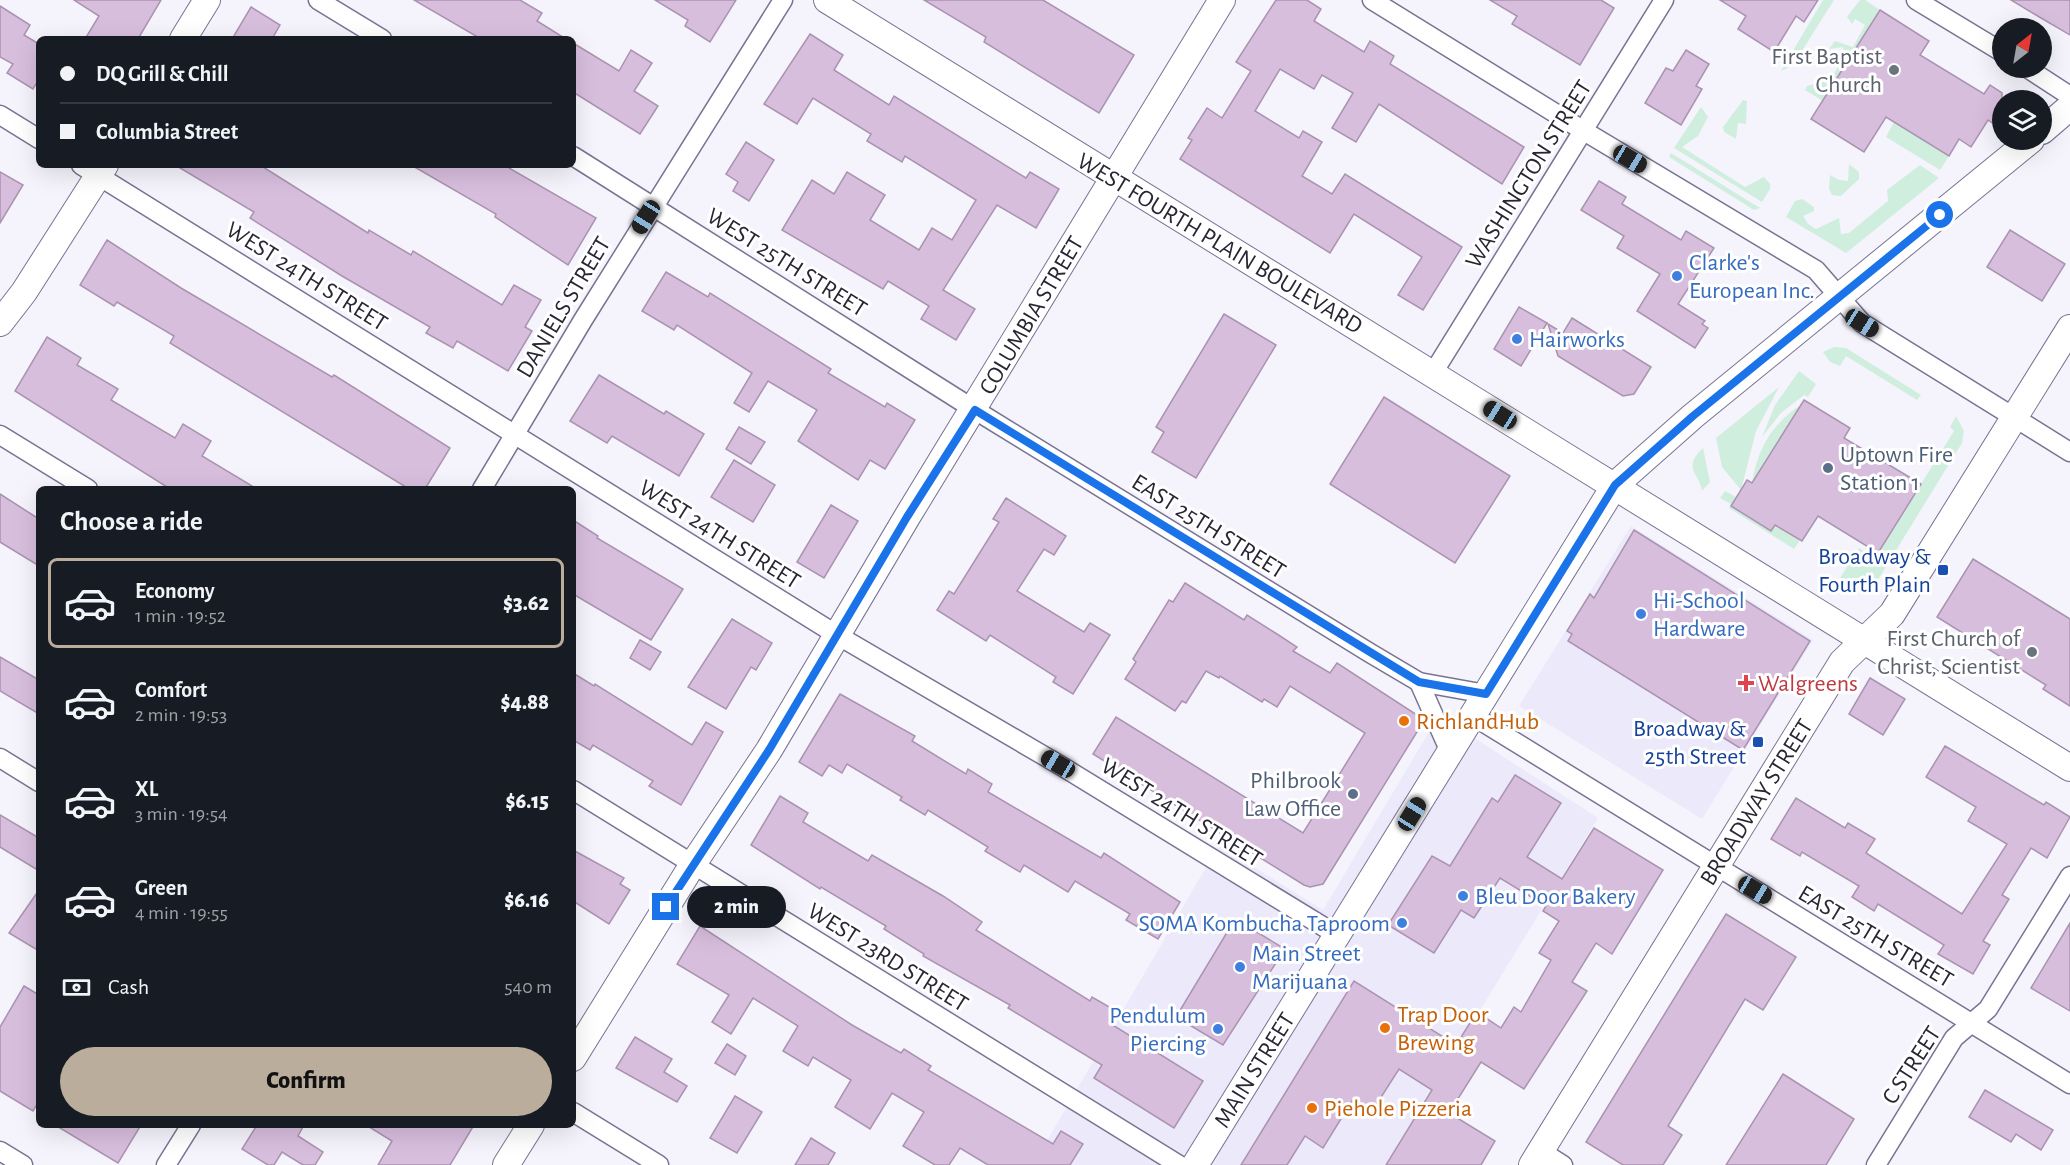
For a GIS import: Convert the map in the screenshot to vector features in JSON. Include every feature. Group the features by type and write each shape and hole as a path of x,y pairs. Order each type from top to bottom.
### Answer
{"main road":[{"path":"185,36 207,0"},
{"name":"WEST FOURTH PLAIN BOULEVARD","path":"827,0 1865,639 2070,768"},
{"name":"COLUMBIA STREET","path":"576,1053 693,864 769,750 1222,0"},
{"name":"MAIN STREET","path":"1195,1165 1615,485 1693,416 2019,150"},
{"path":"0,323 24,292 95,169"},
{"name":"BROADWAY STREET","path":"1537,1158 1842,662 1892,614 2070,328"},
{"path":"506,1165 529,1128"}],"street":[{"path":"318,0 377,36"},
{"name":"DANIELS STREET","path":"484,486 653,206 783,0"},
{"path":"1372,0 1816,270 1862,323 2070,452"},
{"name":"WASHINGTON STREET","path":"1433,373 1664,0"},
{"path":"1916,0 1992,46"},
{"path":"2035,78 2062,113"},
{"path":"0,116 36,137"},
{"name":"WEST 25TH STREET","path":"576,158 975,410"},
{"name":"WEST 24TH STREET","path":"95,169 837,635 1058,764 1337,935"},
{"name":"EAST 25TH STREET","path":"975,410 1419,682 1486,694"},
{"path":"0,435 83,486"},
{"path":"1419,682 1450,752"},
{"name":"EAST 25TH STREET","path":"1473,716 2070,1084"},
{"path":"0,758 36,780"},
{"name":"WEST 23RD STREET","path":"576,792 1179,1165"},
{"name":"C STREET","path":"1876,1165 1954,1038 1988,1009 2070,876"},
{"path":"576,1114 659,1165"},
{"path":"166,1165 189,1128"},
{"path":"0,1151 22,1165"},
{"path":"1537,1158 1563,1165"}],"shaded area":[{"path":"1631,526 1813,640 1702,819 1519,706"},
{"path":"1439,715 1598,818 1385,1165 1033,1165 1219,845 1323,910"}],"green space":[{"path":"1823,0 1834,0 1793,65 1781,71"},
{"path":"1860,0 1865,0 1880,10 1823,101 1805,90 1807,86 1830,80 1845,56 1843,47 1829,49 1835,41 1853,47 1865,25 1855,19 1852,24 1847,17"},
{"path":"1743,100 1747,101 1746,124 1738,123 1736,139 1724,132 1723,127"},
{"path":"1701,107 1708,117 1698,136 1682,147 1745,187 1764,177 1770,184 1770,189 1762,202 1674,148"},
{"path":"1894,122 1949,156 1940,170 1886,137"},
{"path":"1671,153 1760,208 1754,210 1669,157"},
{"path":"1849,164 1859,172 1859,179 1841,196 1832,195 1829,189 1830,175 1839,180 1848,181"},
{"path":"1920,165 1939,178 1846,253 1786,217 1795,201 1802,199 1814,207 1814,211 1803,216 1808,224 1816,229 1839,218 1841,234 1849,233 1888,201 1887,190"},
{"path":"1834,347 1846,348 1921,395 1917,400 1846,356 1840,366 1830,362 1823,352"},
{"path":"1799,371 1816,384 1808,397 1804,395 1781,413 1762,437 1775,405"},
{"path":"1779,387 1756,431 1741,490 1722,467 1716,438"},
{"path":"1801,405 1752,483 1758,459 1768,438 1782,420"},
{"path":"1956,416 1964,431 1962,443 1871,591 1865,593 1840,578 1859,548 1867,553 1870,548 1878,553 1954,431 1950,427"},
{"path":"1703,448 1710,482 1702,491 1692,466"},
{"path":"1725,491 1736,497 1731,506 1771,531 1775,525 1800,540 1794,549 1729,508 1731,504 1720,498"}],"building":[{"path":"74,0 161,0 140,36 87,36 99,16"},
{"path":"414,0 520,0 542,13 537,21 561,36 476,36"},
{"path":"655,0 736,0 710,42 685,26 688,20"},
{"path":"924,0 1043,0 1134,55 1099,113 984,42 986,37"},
{"path":"1276,0 1307,0 1321,9 1314,21 1364,52 1370,41 1394,56 1390,64 1524,147 1502,184 1379,104 1356,142 1332,128 1353,93 1322,75 1314,89 1280,69 1255,111 1299,138 1303,131 1322,142 1302,176 1332,194 1345,174 1462,247 1423,310 1398,295 1422,257 1354,214 1330,253 1180,159 1192,140 1188,138 1207,108 1222,118 1251,71 1236,62"},
{"path":"1490,0 1601,0 1614,8 1580,65 1512,24 1517,16"},
{"path":"1720,0 1818,0 1804,22 1796,16 1774,52 1738,29 1746,16"},
{"path":"2011,0 2070,0 2070,35 2052,24 2052,18 2041,18"},
{"path":"0,6 30,25 24,35 36,42 36,84 33,89 7,73 13,64 0,57"},
{"path":"251,7 280,25 274,36 234,36"},
{"name":"First Baptist Church","path":"1880,10 1929,41 1920,55 1984,94 1990,85 1998,90 1992,90 1992,123 1988,120 1971,147 1959,139 1949,156 1886,117 1864,152 1811,119"},
{"path":"810,34 843,55 834,70 889,105 894,96 1026,178 1030,172 1059,189 1036,228 997,205 943,290 975,309 956,340 921,319 929,306 888,281 883,289 782,230 812,180 834,194 847,172 885,195 870,220 919,250 932,228 952,240 976,200 905,156 902,162 867,141 871,134 813,98 797,124 764,104"},
{"path":"576,45 619,71 631,50 652,63 634,91 658,106 640,134 576,94"},
{"path":"1686,50 1709,64 1696,86 1702,89 1681,125 1645,103 1666,68 1673,71"},
{"path":"746,142 774,160 749,201 733,191 738,182 726,174"},
{"path":"180,168 265,168 368,233 369,230 411,255 413,251 502,305 514,285 541,300 525,327 532,331 508,371 457,341 453,348 426,333 430,327 342,276 250,218 254,212"},
{"path":"416,168 509,168 596,218 568,265 495,217 496,214"},
{"path":"0,172 23,185 0,223"},
{"path":"1599,181 1626,197 1622,204 1681,240 1686,231 1714,248 1678,304 1705,321 1702,324 1708,328 1695,348 1637,311 1660,274 1617,248 1624,236 1581,210"},
{"path":"2010,230 2065,264 2042,301 1987,267"},
{"path":"107,240 181,288 332,377 334,375 450,448 427,486 404,486 170,343 174,336 117,302 114,306 80,285"},
{"path":"666,272 708,297 710,293 831,369 828,373 885,407 887,403 915,420 885,469 870,460 858,480 798,441 817,410 768,381 749,412 734,403 752,373 677,325 674,330 642,311"},
{"path":"1519,307 1547,323 1521,366 1494,349"},
{"path":"1224,314 1276,345 1196,478 1152,452 1164,432 1156,427"},
{"path":"1572,318 1651,367 1634,394 1623,396 1558,356 1548,324 1563,333"},
{"path":"47,337 81,358 77,365 118,389 111,400 175,438 183,424 211,441 202,456 252,486 165,486 15,391"},
{"path":"599,375 664,414 666,411 704,434 679,476 612,436 607,443 570,421"},
{"path":"1384,397 1510,476 1455,563 1330,484"},
{"name":"Uptown Fire Station 1","path":"1804,400 1850,428 1844,438 1921,484 1878,553 1818,516 1802,541 1775,525 1771,531 1731,506 1747,480 1752,483"},
{"path":"739,427 765,442 751,464 726,449"},
{"path":"734,460 775,485 753,522 711,497"},
{"path":"0,494 36,517 36,564 0,542"},
{"path":"1006,498 1066,536 1054,555 1044,549 1017,591 1084,632 1090,623 1110,635 1073,694 1053,682 1056,677 990,635 986,641 937,610 949,591 954,594 999,522 993,519"},
{"path":"831,505 858,521 824,578 797,562"},
{"path":"576,522 598,536 597,538 683,589 651,640 576,596"},
{"path":"1634,530 1810,641 1743,750 1568,641 1572,634 1567,631 1590,594 1594,598"},
{"name":"First Church of Christ, Scientist","path":"1973,559 2070,619 2070,706 2043,689 2046,685 1937,617"},
{"path":"1185,583 1244,620 1247,615 1297,647 1293,651 1330,673 1337,663 1417,715 1420,727 1323,884 1310,887 1304,885 1093,754 1116,717 1303,833 1365,733 1290,686 1277,707 1264,699 1262,702 1220,676 1219,678 1206,671 1186,703 1182,701 1175,711 1125,679 1136,662 1133,659 1169,600 1173,602"},
{"path":"732,619 772,643 756,670 751,667 726,709 688,687"},
{"path":"640,640 661,652 650,670 630,658"},
{"path":"0,657 36,678 36,712 0,691"},
{"path":"576,675 594,686 595,684 692,745 706,722 723,732 681,805 649,786 653,781 593,745 590,750 576,742"},
{"path":"1870,678 1905,699 1883,735 1849,714"},
{"path":"840,694 915,736 912,741 966,774 968,769 992,784 988,792 1101,858 1104,853 1180,902 1158,939 1126,920 1130,914 1075,881 1068,892 1024,865 1020,872 985,851 988,847 928,810 925,815 900,800 902,797 847,764 842,773 829,765 822,776 799,762"},
{"path":"1945,746 2044,805 2046,802 2070,817 2047,858 2031,848 2002,895 2009,899 1983,941 1990,945 1973,974 1938,954 1944,945 1878,904 1874,911 1852,897 1859,886 1802,852 1800,856 1771,839 1796,798 1845,828 1848,823 1875,839 1866,853 1962,914 2007,844 1968,821 1976,807 1926,777"},
{"path":"1515,775 1561,803 1527,857 1562,879 1594,828 1663,870 1612,954 1596,943 1572,982 1587,991 1524,1089 1481,1062 1449,1113 1495,1141 1481,1165 1386,1165 1432,1090 1399,1069 1371,1113 1352,1101 1323,1148 1305,1136 1287,1165 1241,1165 1354,981 1456,1045 1477,1012 1501,1028 1514,1007 1521,1012 1551,960 1539,953 1559,921 1543,911 1546,906 1500,878 1474,918 1461,910 1434,953 1388,925 1432,856 1450,866 1492,798 1498,802"},
{"path":"780,796 808,813 803,822 868,861 872,855 943,896 982,922 976,930 1090,1001 1092,997 1118,1012 1111,1024 1203,1081 1174,1128 1094,1078 1102,1065 1008,1008 1010,1005 923,956 924,954 884,929 886,926 821,887 820,889 751,845"},
{"path":"0,815 36,836 36,869 0,847"},
{"path":"576,852 624,878 620,884 630,890 609,924 576,903"},
{"path":"36,894 36,949 9,933"},
{"path":"1726,914 1796,957 1763,1010 1745,999 1668,1126 1682,1135 1663,1165 1623,1165 1586,1142"},
{"name":"Main Street Marijuana","path":"1235,919 1285,949 1223,1045 1176,1017"},
{"path":"2070,923 2070,1011 2031,988"},
{"path":"700,926 852,1025 901,1053 904,1049 931,1066 928,1070 1053,1144 1061,1131 1083,1144 1070,1165 988,1165 960,1148 949,1165 935,1165 903,1146 924,1112 892,1093 870,1129 835,1107 851,1080 813,1057 808,1066 783,1051 798,1026 753,998 731,1034 712,1022 729,995 677,964"},
{"path":"24,986 36,993 36,1106 33,1111 0,1091 0,1027"},
{"path":"635,1037 672,1059 664,1072 687,1086 677,1102 616,1068"},
{"path":"727,1044 746,1056 735,1075 715,1063"},
{"path":"1783,1074 1854,1119 1826,1165 1726,1165"},
{"path":"1985,1090 2053,1130 2041,1150 2016,1134 2011,1142 1969,1117"},
{"path":"735,1096 762,1112 737,1153 710,1138"},
{"path":"60,1128 139,1128 118,1163"},
{"path":"255,1128 302,1128 298,1136 323,1152 315,1165 303,1165 282,1152 274,1165 268,1165 242,1149"},
{"path":"371,1128 472,1128 450,1165 378,1165 392,1141"},
{"path":"811,1138 835,1153 828,1165 795,1165"}],"place":[{"name":"First Baptist Church","path":"1894,70"},
{"name":"Clarke's European Inc.","path":"1677,276"},
{"name":"Hairworks","path":"1517,339"},
{"name":"Uptown Fire Station 1","path":"1828,468"},
{"name":"Broadway & Fourth Plain","path":"1943,570"},
{"name":"Hi-School Hardware","path":"1641,614"},
{"name":"First Church of Christ, Scientist","path":"2032,652"},
{"name":"Walgreens","path":"1746,683"},
{"name":"RichlandHub","path":"1404,721"},
{"name":"Broadway & 25th Street","path":"1758,742"},
{"name":"Philbrook Law Office","path":"1353,794"},
{"name":"Bleu Door Bakery","path":"1463,896"},
{"name":"SOMA Kombucha Taproom","path":"1402,923"},
{"name":"Main Street Marijuana","path":"1240,967"},
{"name":"Trap Door Brewing","path":"1385,1028"},
{"name":"Pendulum Piercing","path":"1218,1029"},
{"name":"Piehole Pizzeria","path":"1312,1108"}],"route":[{"path":"666,907 769,750 907,517 975,410 1419,682 1486,694 1615,485 1693,416 1940,215"}]}
